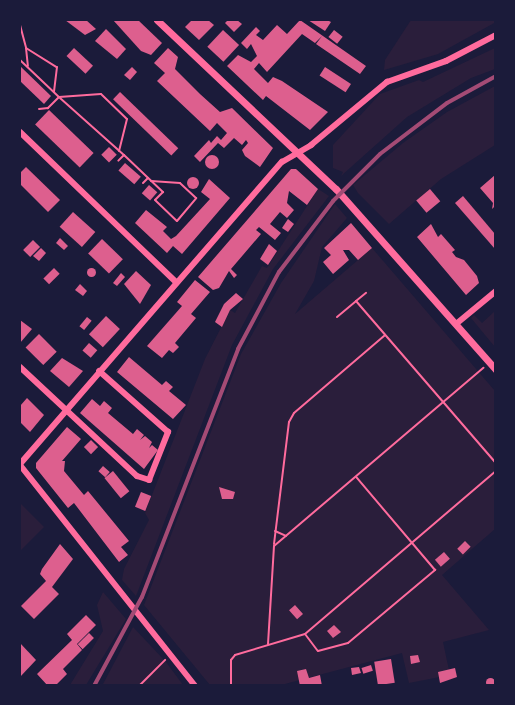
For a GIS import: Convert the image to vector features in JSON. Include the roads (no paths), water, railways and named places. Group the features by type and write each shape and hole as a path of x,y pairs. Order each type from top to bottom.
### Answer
{"street":[{"path":"157,20 298,152 376,232 493,367"},
{"path":"195,686 20,465 271,173 387,82 446,61 495,35"},
{"path":"20,132 176,282"},
{"path":"456,324 495,291"},
{"path":"20,367 137,476 146,481 152,478 168,432 99,371"}],"railway":[{"path":"94,686 142,597 238,349 279,272 333,201 380,154 447,103 496,76"}]}
